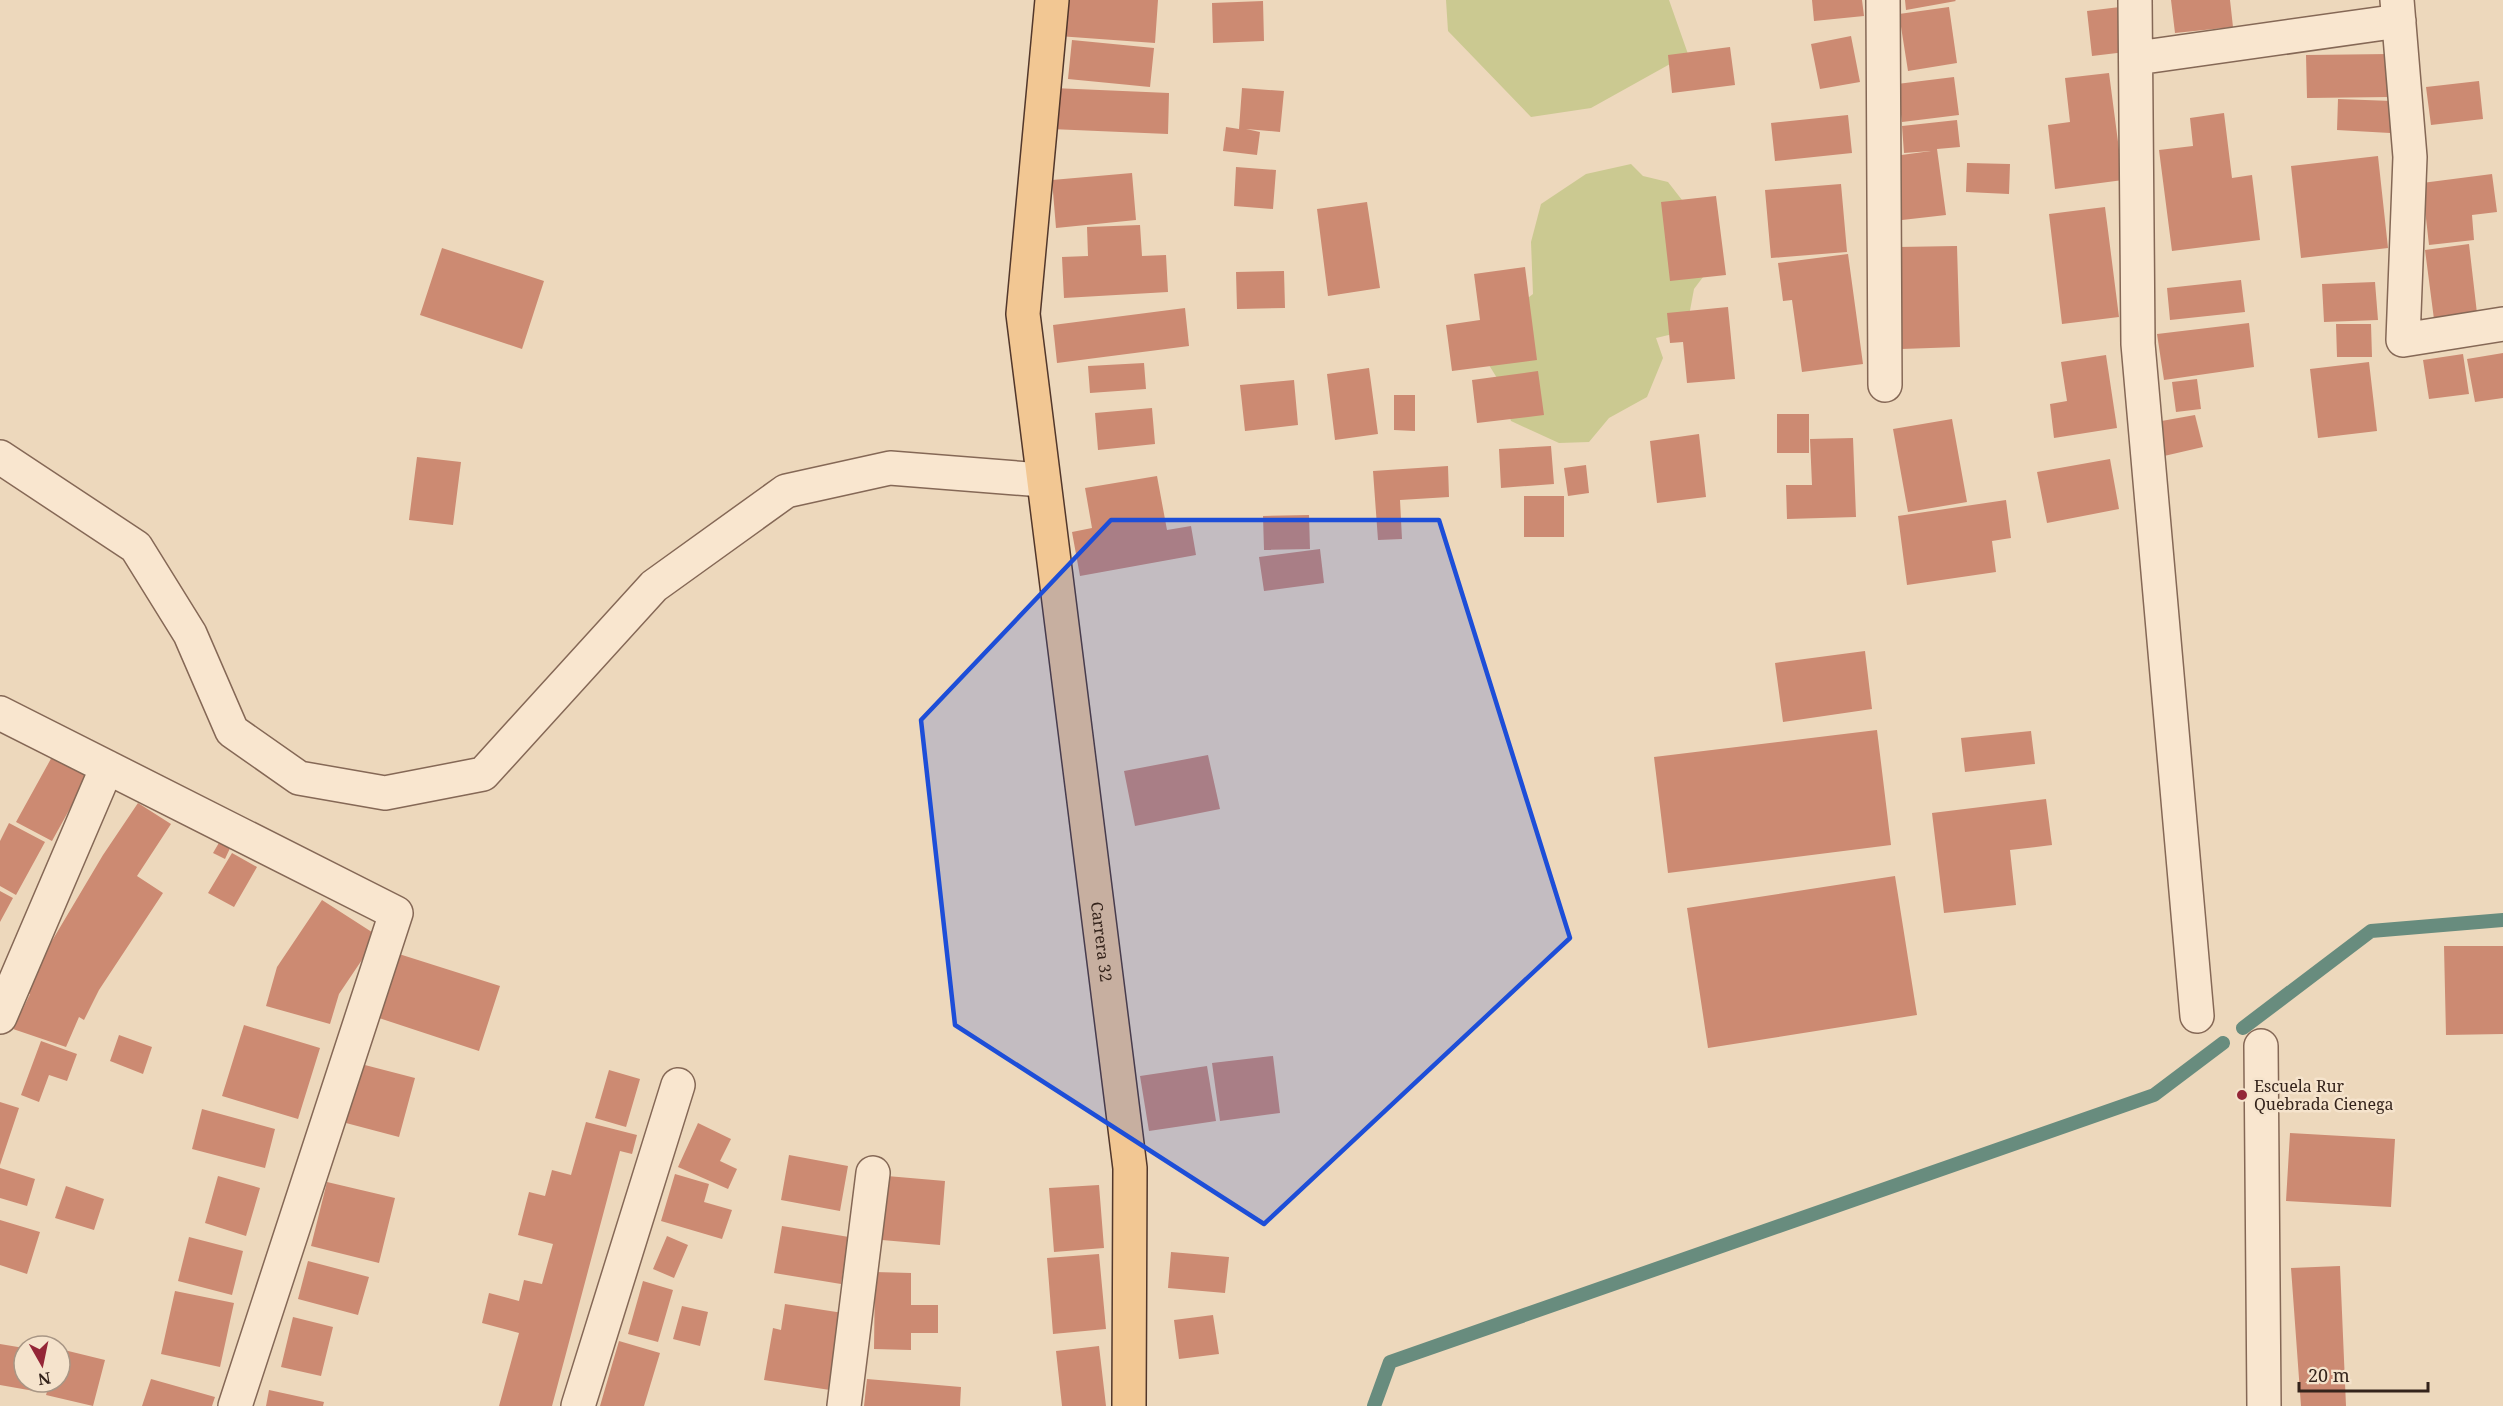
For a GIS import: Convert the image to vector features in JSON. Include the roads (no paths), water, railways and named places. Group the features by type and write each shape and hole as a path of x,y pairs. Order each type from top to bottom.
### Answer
{"main road":[{"name":"Carrera 32","path":"1052,0 1023,314 1130,1168 1129,1406"}],"street":[{"path":"1883,0 1885,385"},
{"path":"2135,0 2138,344 2197,1016"},
{"path":"2137,58 2398,10 2410,157 2403,340 2503,324"},
{"path":"0,457 136,547 190,634 232,731 298,778 386,793 483,774 654,586 786,491 890,468 1042,480"},
{"path":"0,713 396,913 235,1406"},
{"path":"0,1017 107,767"},
{"path":"2261,1046 2264,1406"},
{"path":"578,1406 678,1084"},
{"path":"844,1406 873,1173"}],"waterway":[{"path":"2243,1028 2371,931 2503,920"},
{"path":"1374,1406 1390,1362 2154,1095 2223,1043"}],"place":[{"name":"Escuela Rur Quebrada Cienega","path":"2242,1095"}]}
